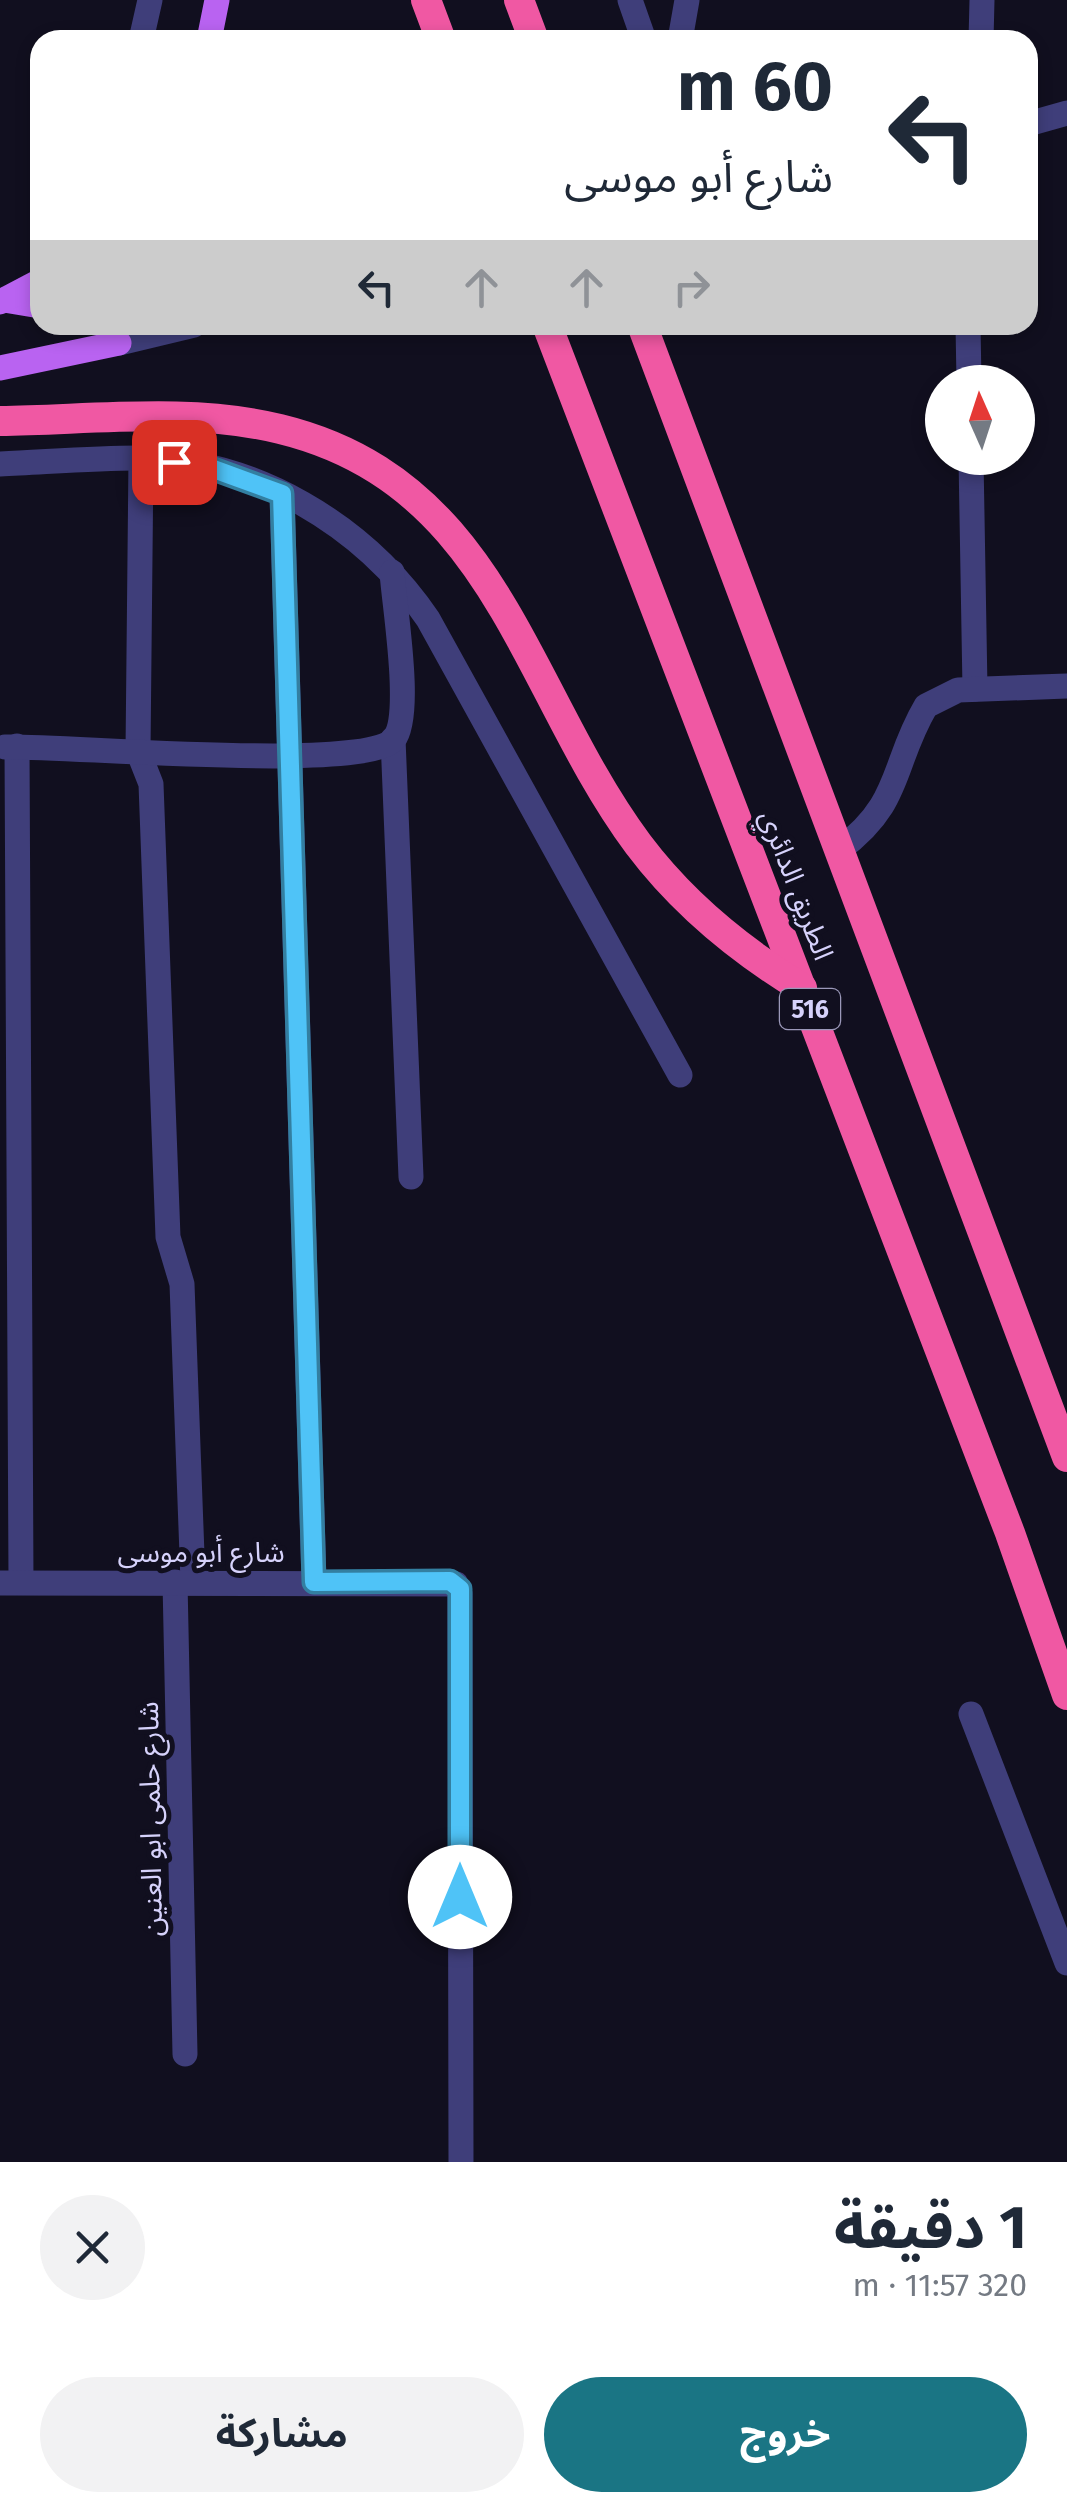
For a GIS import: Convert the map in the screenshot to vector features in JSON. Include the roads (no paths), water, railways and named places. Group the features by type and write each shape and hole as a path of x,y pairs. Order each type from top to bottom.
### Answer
{"highway":[{"path":"426,0 437,30"},
{"path":"519,0 530,30"},
{"name":"الطريق الدائري","path":"551,335 1010,1533 1067,1696"},
{"name":"الطريق الدائري","path":"646,335 1067,1457"},
{"path":"0,421 238,421 319,441 394,480 448,527 484,571 612,806 663,876 727,938 802,988"}],"main road":[{"path":"211,30 217,0"},
{"path":"2,301 30,286"},
{"path":"2,301 30,305"},
{"path":"107,335 119,343"},
{"path":"0,368 119,343"}],"street":[{"path":"143,30 150,0"},
{"path":"630,0 640,30"},
{"path":"682,30 687,0"},
{"path":"982,0 982,30"},
{"path":"1038,121 1067,113"},
{"path":"119,343 152,335"},
{"path":"968,335 969,365"},
{"path":"0,464 140,458 208,467 282,494 336,524 392,572 428,620 680,1075"},
{"name":"شارع حلمى ابو العنين","path":"140,458 138,751 151,784 168,1237 182,1284 185,2054"},
{"path":"970,475 975,689"},
{"path":"282,494 314,1582"},
{"path":"392,572 402,716 394,740 411,1177"},
{"path":"839,850 860,835 889,800 926,706 958,690 1067,686"},
{"path":"11,1583 9,746 290,756 375,750 394,740"},
{"name":"شارع أبو موسى","path":"11,1583 450,1581 460,1589 461,2162"},
{"path":"972,1714 1067,1964"}]}
